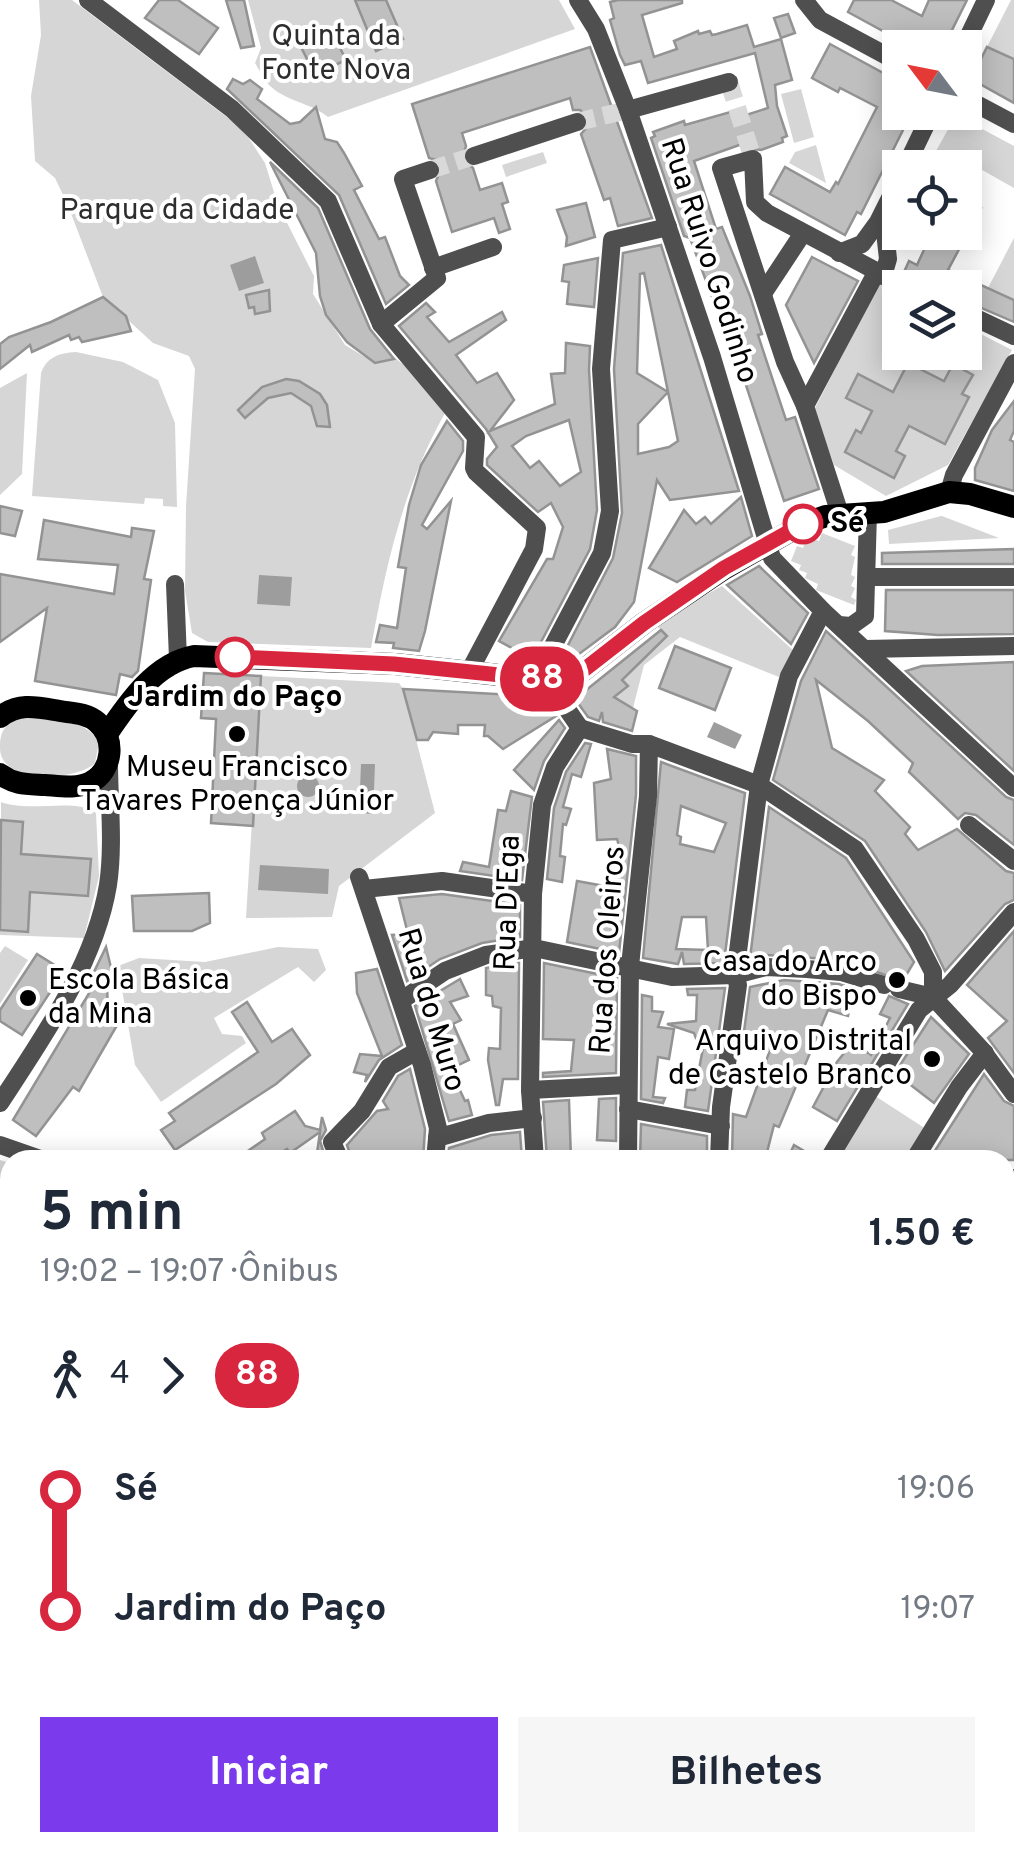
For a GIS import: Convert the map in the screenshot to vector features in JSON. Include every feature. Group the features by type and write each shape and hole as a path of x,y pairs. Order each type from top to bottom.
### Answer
{"main road":[{"path":"107,734 131,700 178,659 194,656 470,670 542,679 576,676 724,568 803,524 840,514 884,512 949,492 1014,507"},
{"path":"86,715 131,700"},
{"path":"0,717 25,706 86,715 107,734 110,748 109,762 90,783 15,784 0,774"}],"street":[{"path":"88,0 232,109 328,201 381,324 476,438 476,472 537,528 534,548 470,670"},
{"name":"Rua Ruivo Godinho","path":"578,0 596,28 628,110 712,356 766,546"},
{"path":"804,0 820,20 882,53"},
{"path":"972,30 986,0"},
{"path":"628,110 730,82"},
{"path":"982,107 1014,124"},
{"path":"474,156 577,122"},
{"path":"755,202 753,159 721,168 784,362 805,406 840,514"},
{"path":"381,324 437,278 403,178 430,170"},
{"path":"732,209 755,202 882,275"},
{"path":"839,253 862,244 882,214"},
{"path":"805,406 877,273 888,260 880,218"},
{"path":"668,227 612,240 601,369 609,483 608,534 542,679 580,728 632,744 649,744 760,786 855,849 916,939 932,972 933,997"},
{"path":"764,292 803,233"},
{"path":"433,268 493,248"},
{"path":"982,322 1014,336"},
{"path":"949,492 954,475 1007,393 1014,363"},
{"path":"839,624 852,626 865,616 868,513"},
{"path":"766,546 772,558 824,611 1014,788"},
{"path":"867,576 1014,577"},
{"path":"175,584 178,659"},
{"path":"719,1150 738,985 735,975 760,786 789,676 824,611"},
{"path":"865,649 1014,646"},
{"name":"Rua D'Ega","path":"535,1150 530,1090 533,894 546,786 580,728"},
{"name":"Rua dos Oleiros","path":"628,1150 630,968 648,796 649,744"},
{"path":"0,1103 39,1044 93,943 108,883 109,762"},
{"path":"90,783 110,807"},
{"path":"969,825 1014,861"},
{"name":"Rua do Muro","path":"436,1150 438,1128 418,1051 361,883 442,882 533,894"},
{"path":"834,1150 919,1010 950,985 1014,912"},
{"path":"402,1000 445,971 486,956 534,948 672,977 735,975 766,968 841,972 933,997 985,1053 1014,1094"},
{"path":"336,1150 332,1142 362,1111 389,1067 418,1051"},
{"path":"920,1150 985,1053"},
{"path":"530,1090 627,1085"},
{"path":"628,1110 720,1126"},
{"path":"437,1138 488,1123 533,1118"}],"green space":[{"name":"Parque da Cidade","path":"39,0 72,0 248,137 265,163 278,205 314,276 313,294 345,345 375,363 395,358 445,413 407,498 371,648 208,642 192,633 185,591 195,369 189,356 153,343 103,297 55,178 35,161 31,96 41,35"},
{"name":"Quinta da Fonte Nova","path":"248,0 559,0 575,29 328,117 283,95 265,80 255,63 261,48"},
{"path":"1014,0 1014,59 987,47"},
{"path":"801,89 814,137 794,143 781,94"},
{"path":"982,129 1014,146 1014,188 982,170 982,150 937,150 948,130"},
{"path":"816,145 826,183 789,163 795,152"},
{"path":"543,152 547,163 506,177 502,165"},
{"path":"1014,238 1014,300 988,288"},
{"path":"879,284 882,370 982,370 982,335 1012,350 948,465 886,496 834,465 814,410"},
{"path":"76,352 123,362 158,380 175,423 177,507 163,506 163,499 145,498 144,504 32,496 41,373 54,357"},
{"path":"27,373 22,474 0,495 0,388"},
{"path":"941,516 999,538 889,544 888,530"},
{"path":"822,533 855,546 851,555 855,557 851,575 855,577 851,586 855,588 851,597 856,600 854,605 816,590 818,584 805,578 807,573 799,570 801,565 791,561 797,546 803,548 807,537 819,541"},
{"path":"722,586 794,651 779,677 680,637 644,665 633,708 614,697 627,686 622,680 666,635 654,623"},
{"path":"261,676 399,683 403,689 435,813 339,886 332,917 246,918"},
{"path":"20,716 64,721 84,728 99,742 95,763 57,776 25,774 12,768 3,760 0,742 4,729"},
{"path":"1,802 77,806 96,813 99,876 84,938 0,935 0,930 28,932 30,892 88,896 21,854 23,822 1,820"},
{"path":"5,946 28,960 0,1004 0,953"},
{"path":"278,947 318,949 326,970 314,982 298,967 214,1018 222,1034 242,1036 246,1043 161,1102 135,1065 118,966 139,958 205,962"},
{"path":"872,1094 926,1129 913,1150 840,1150"}],"shaded area":[{"path":"255,256 264,283 239,291 230,265"},
{"path":"259,575 292,577 290,606 257,604"},
{"path":"714,722 742,735 735,749 707,737"},
{"path":"361,764 375,764 373,814 359,813"},
{"path":"304,775 312,775 319,786 312,797 304,797 297,790 297,782"},
{"path":"260,865 329,869 328,894 258,890"}],"building":[{"path":"159,0 178,0 218,28 199,54 145,18"},
{"path":"226,0 244,0 254,46 241,48"},
{"path":"355,0 386,0 403,39 376,51"},
{"path":"682,0 642,15 654,57 677,49 674,41 698,31 710,31 712,35 747,25 754,47 781,39 792,80 775,85 787,136 782,138 783,142 761,150 746,148 745,143 694,161 716,229 722,227 750,296 762,334 758,335 786,420 795,417 819,489 784,501 720,306 715,305 690,238 684,236 651,138 655,136 653,132 684,121 685,125 734,111 737,118 768,108 755,53 648,83 641,61 625,65 620,55 610,20 614,18 610,2"},
{"path":"854,0 891,0 922,16 929,0 967,0 952,30 882,31 848,12"},
{"path":"788,14 795,33 781,38 774,18"},
{"path":"330,28 346,60 322,71 319,65 312,69 299,43"},
{"path":"830,44 882,72 882,130 903,130 893,150 882,150 882,172 861,214 857,212 845,235 770,194 785,167 830,192 838,184 877,107 812,78"},
{"path":"590,47 652,218 618,226 610,198 604,200 581,134 589,125 588,117 573,110 570,98 462,133 466,146 462,159 473,168 480,190 502,183 508,202 502,204 510,229 499,233 494,218 452,232 436,181 442,167 429,158 412,104"},
{"path":"987,47 1014,59 1014,103 982,85 982,57"},
{"path":"233,79 243,84 250,80 262,89 257,99 290,124 300,122 316,107 325,139 337,142 344,153 362,186 354,190 379,239 385,237 400,276 409,285 386,304 339,195 227,89"},
{"path":"270,162 318,208 370,329 394,359 375,363 347,342 326,315 316,253"},
{"path":"586,203 595,237 566,246 567,237 557,210"},
{"path":"661,245 739,491 670,500 657,480 634,602 615,627 575,657 566,649 613,558 622,513 614,369 623,253","holes":["644,273 668,392 637,373 640,274","668,392 678,441 638,454 638,424"]},
{"path":"924,250 959,250 948,270 905,270 909,261 917,265"},
{"path":"812,257 858,281 814,363 786,305"},
{"path":"598,258 594,307 567,304 569,282 562,281 564,265"},
{"path":"982,285 1014,300 1014,322 982,308"},
{"path":"269,290 270,311 255,314 246,295"},
{"path":"103,297 126,316 131,331 82,342 79,337 71,340 69,335 32,352 30,345 0,369 0,344 9,337"},
{"path":"426,303 435,312 427,317 449,342 502,312 506,320 456,355 477,383 497,373 514,400 490,431 555,404 551,374 565,373 566,343 590,346 597,510 590,549 532,659 499,641 547,559 553,559 563,527 551,503 538,512 487,465 497,447 486,429 399,326","holes":["569,420 581,472 560,486 539,461 530,468 512,446 526,436"]},
{"path":"904,370 922,370 944,381 950,370 973,375 962,394 969,397 945,444 909,426 896,451 905,456 894,478 845,452 872,411 846,398 858,374 893,392"},
{"path":"286,379 299,381 320,394 327,405 330,427 317,426 311,406 291,393 268,398 245,418 238,410 262,387"},
{"path":"1014,401 1014,431 1010,440 1014,442 1014,491 975,480 975,468 992,430"},
{"path":"447,421 463,441 463,451 422,525 427,529 451,501 425,631 419,651 393,648 394,643 376,642 380,625 397,628 406,568 398,567 409,505 421,465"},
{"path":"741,497 752,536 677,582 649,568 684,510 696,524 705,517 711,524"},
{"path":"0,506 22,511 15,536 0,533"},
{"path":"44,520 131,537 132,528 154,531 144,579 151,580 138,671 132,677 120,674 116,695 35,681 47,608 0,642 0,574 114,594 118,565 38,559"},
{"path":"1014,549 1014,564 882,564 882,553"},
{"path":"759,566 808,613 791,644 727,585"},
{"path":"886,590 1014,590 1014,634 885,631"},
{"path":"661,630 667,636 622,680 628,686 614,697 637,711 632,731 603,722 602,712 599,721 588,717 575,699"},
{"path":"826,631 1006,797 1014,800 1014,845 976,815 965,813 958,819 909,772 913,763 816,680 832,748 884,780 875,791 910,827 905,834 918,850 957,829 1006,871 1014,873 1014,900 1005,904 945,971 926,932 865,841 773,780 801,681"},
{"path":"675,646 731,668 715,710 659,688"},
{"path":"1014,662 1014,771 906,671 922,666"},
{"name":"Museu Francisco Tavares Proença Júnior","path":"204,673 261,676 253,826 211,823 216,719 201,718"},
{"path":"403,689 516,695 556,716 503,749 484,736 485,725 458,725 458,734 433,732 428,740 417,740"},
{"path":"559,720 565,728 544,761 534,790 514,770"},
{"path":"585,743 591,744 581,777 572,774 563,807 571,809 566,825 563,824 562,882 547,879 554,808 566,772"},
{"path":"607,749 636,756 636,795 619,953 567,942 577,881 610,887 621,853 617,839 597,840 594,783 611,779"},
{"path":"661,762 745,793 724,963 684,964 682,952 678,964 643,958","holes":["681,806 726,823 714,852 680,844 681,837 677,835","682,917 706,917 708,950 676,949"]},
{"path":"511,791 532,797 522,880 460,871 463,862 489,867 498,810 506,811"},
{"path":"769,807 846,858 914,962 905,977 894,978 842,960 767,955 750,958"},
{"path":"1,820 23,822 21,854 91,859 88,896 30,892 28,932 0,930"},
{"path":"209,893 210,923 192,931 134,931 132,896"},
{"path":"442,894 520,905 520,937 482,943 440,959 407,981 392,935 408,934 399,898"},
{"path":"1014,931 1014,1073 988,1038 1007,1021 967,985"},
{"path":"106,947 114,980 107,980 108,1021 116,1027 79,1091 73,1087 36,1136 13,1120 97,980 91,978"},
{"path":"37,954 64,971 22,1035 0,1021 0,1010"},
{"path":"519,963 518,1079 503,1079 496,1105 488,1060 489,1048 500,1049 501,1008 493,1006 492,996 486,995 486,968"},
{"path":"544,963 617,978 616,1073 543,1077 543,1073 571,1071 574,1040 543,1039"},
{"path":"377,969 402,1045 379,1060 365,1082 367,1075 354,1072 360,1054 382,1056 357,993 356,973"},
{"path":"460,979 468,996 450,1002 461,1020 453,1024 469,1060 450,1069 472,1115 449,1121 415,1006"},
{"path":"784,980 839,984 854,989 848,1016 828,1010 779,1127 774,1125 768,1150 732,1150 733,1114 746,1117 770,1050 743,1039 750,987"},
{"path":"725,988 708,1111 685,1107 687,1090 695,1090 704,1043 697,1041 694,1033 667,1024 696,1021 697,995 688,995 687,989"},
{"path":"642,995 652,997 652,1011 663,1012 658,1027 674,1029 669,1059 658,1057 653,1097 665,1098 663,1103 641,1099"},
{"path":"889,996 908,1004 837,1121 813,1107 837,1062 853,1042 871,1055 890,1018 880,1014"},
{"path":"247,1002 272,1042 292,1029 310,1055 276,1084 175,1150 161,1130 175,1121 169,1113 258,1052 232,1012"},
{"name":"Arquivo Distrital de Castelo Branco","path":"931,1017 969,1054 934,1103 895,1073"},
{"path":"410,1069 425,1129 424,1150 349,1150 347,1145 377,1111 388,1109 383,1101 398,1076"},
{"path":"984,1074 1004,1101 1014,1106 1014,1150 935,1150"},
{"path":"616,1098 616,1141 597,1140 599,1099"},
{"path":"569,1100 571,1150 546,1150 543,1102"},
{"path":"295,1111 305,1126 320,1130 322,1117 326,1130 320,1141 323,1150 317,1150 320,1132 294,1150 249,1150 265,1139 262,1133"},
{"path":"641,1124 707,1136 707,1150 640,1150"},
{"path":"520,1132 521,1150 449,1150 449,1148 491,1135"}],"tunnel":[{"path":"729,82 753,159"},
{"path":"577,122 628,110"},
{"path":"430,170 474,156"}],"bus line":[{"name":"88","path":"235,657 394,664 548,680 576,676 724,568 803,524"}],"place":[{"name":"Sé","path":"803,524"},
{"name":"Jardim do Paço","path":"235,657"},
{"name":"Museu Francisco Tavares Proença Júnior","path":"237,734"},
{"name":"Casa do Arco do Bispo","path":"897,980"},
{"name":"Escola Básica da Mina","path":"28,998"},
{"name":"Arquivo Distrital de Castelo Branco","path":"932,1059"}]}
